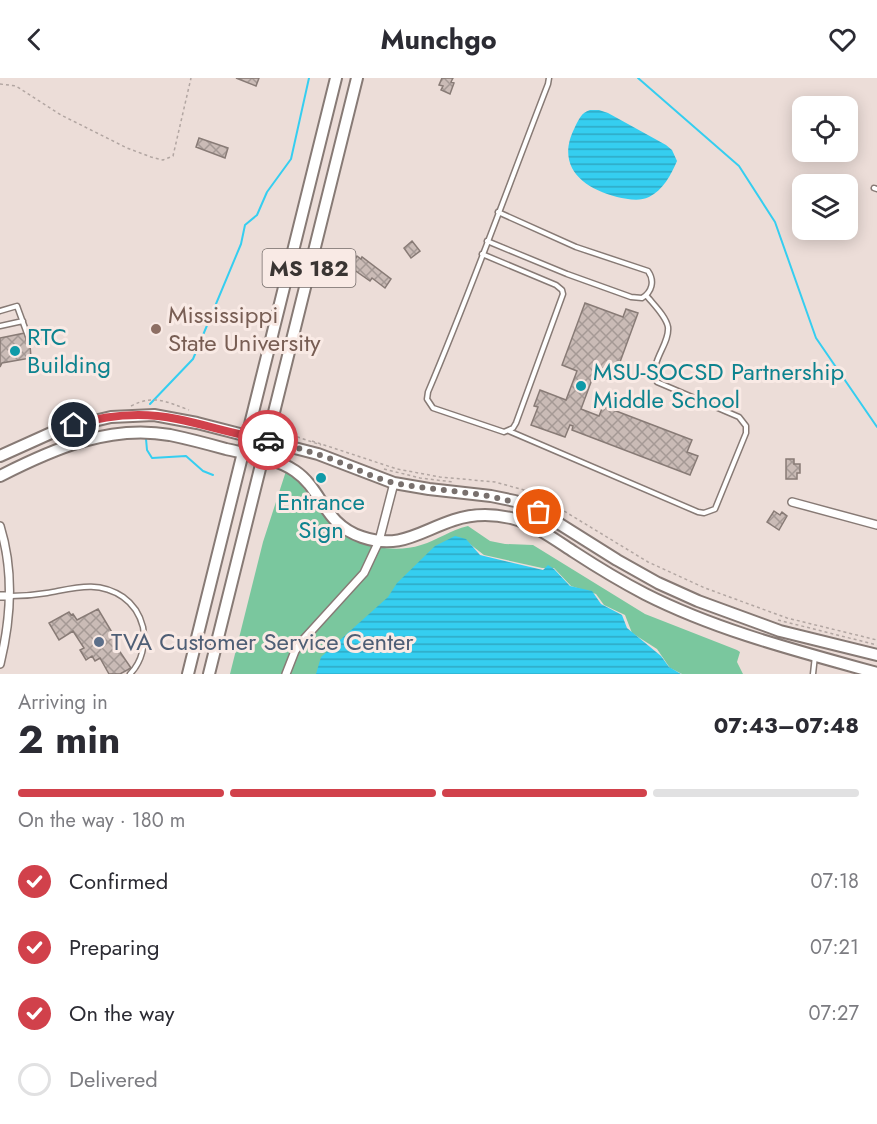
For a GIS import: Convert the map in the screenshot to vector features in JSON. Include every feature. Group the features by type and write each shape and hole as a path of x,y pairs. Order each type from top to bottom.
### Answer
{"street":[{"name":"MS 182","path":"188,674 336,78"},
{"name":"MS 182","path":"209,674 357,78"},
{"path":"0,456 60,429 111,417 154,415 175,418 318,454 394,483 515,501 539,512 640,573 698,601 780,631 877,655"},
{"path":"0,476 82,441 131,432 170,435 286,466 301,476 329,515 346,530 361,537 396,542 411,539 464,517 492,516 513,519 537,529 616,579 682,612 740,634 877,673"},
{"path":"286,674 295,651 359,580 380,541 394,483"},
{"path":"792,502 877,525"},
{"path":"0,526 8,563 10,596 7,630 0,664"},
{"path":"0,596 10,596"}],"lane":[{"path":"482,254 556,285 563,294 516,423 513,428 504,432 433,408 427,399 428,392 549,78"},
{"path":"487,241 567,274 632,297 642,298 646,295 652,282 648,271 576,247 498,212"},
{"path":"508,431 698,512 704,513 715,509 746,433 746,426 739,417 657,382 655,369 668,329 666,320 646,295"},
{"path":"0,311 17,306 29,339"},
{"path":"0,326 23,321"},
{"path":"10,596 30,596 86,585 100,586 114,591 128,601 138,614 143,626 144,643 140,659 130,674"},
{"path":"813,674 815,656"}],"path":[{"path":"0,84 16,86 61,115 98,134 151,157 163,159 173,156 190,78"},
{"path":"129,407 146,400 160,399 189,410"}],"green space":[{"path":"286,471 303,488 327,520 358,541 383,548 409,548 468,526 490,541 533,545 645,614 737,650 740,652 737,662 743,674 682,674 670,668 657,649 632,633 625,615 604,605 596,594 571,586 554,568 542,568 484,555 466,541 389,597 317,674 230,674 263,542"}],"water":[{"path":"590,110 608,113 672,150 677,161 666,182 654,194 637,200 617,197 593,188 575,173 568,153 570,141 581,117"},
{"path":"455,536 466,539 480,555 543,570 548,565 570,586 592,591 601,604 622,615 627,628 661,656 669,667 681,674 316,674 321,657 388,597 397,583 435,546"}],"building":[{"path":"236,78 259,78 256,86"},
{"path":"442,78 453,78 451,82 454,83 450,94 441,90 443,86 439,85"},
{"path":"199,138 228,148 225,158 196,147"},
{"path":"412,241 420,251 411,258 404,248"},
{"path":"357,256 361,259 362,257 391,279 385,288 372,278 370,281 353,269 355,266 352,264"},
{"name":"MSU-SOCSD Partnership Middle School","path":"585,303 623,317 626,309 638,313 613,381 594,374 581,409 599,416 603,406 692,440 687,452 698,456 690,475 572,430 573,426 570,425 565,437 531,425 538,407 534,406 540,390 566,400 577,371 562,365"},
{"name":"RTC Building","path":"25,333 27,346 30,345 31,358 2,363 0,367 0,338"},
{"path":"786,459 794,459 794,464 800,464 797,479 786,479"},
{"path":"774,511 780,515 782,512 787,516 779,530 767,522"},
{"name":"TVA Customer Service Center","path":"98,609 119,644 116,646 131,668 120,674 109,674 100,658 95,661 92,656 86,660 80,650 84,648 73,631 59,640 49,623 69,612 77,620"}],"waterway":[{"path":"150,404 193,359 241,244 245,225 257,215 267,192 291,159 309,78"},
{"path":"638,78 739,166 775,222 816,338 877,427"},
{"path":"146,439 147,450 152,458 186,456 203,471 213,475"}],"way so far":[{"path":"268,440 318,454 394,483 491,496 515,501 539,512"}],"place":[{"name":"Mississippi State University","path":"156,329"},
{"name":"RTC Building","path":"15,351"},
{"name":"MSU-SOCSD Partnership Middle School","path":"581,386"},
{"name":"Entrance Sign","path":"321,478"},
{"name":"TVA Customer Service Center","path":"99,642"}],"route":[{"path":"74,425 111,417 154,415 268,440"}]}
